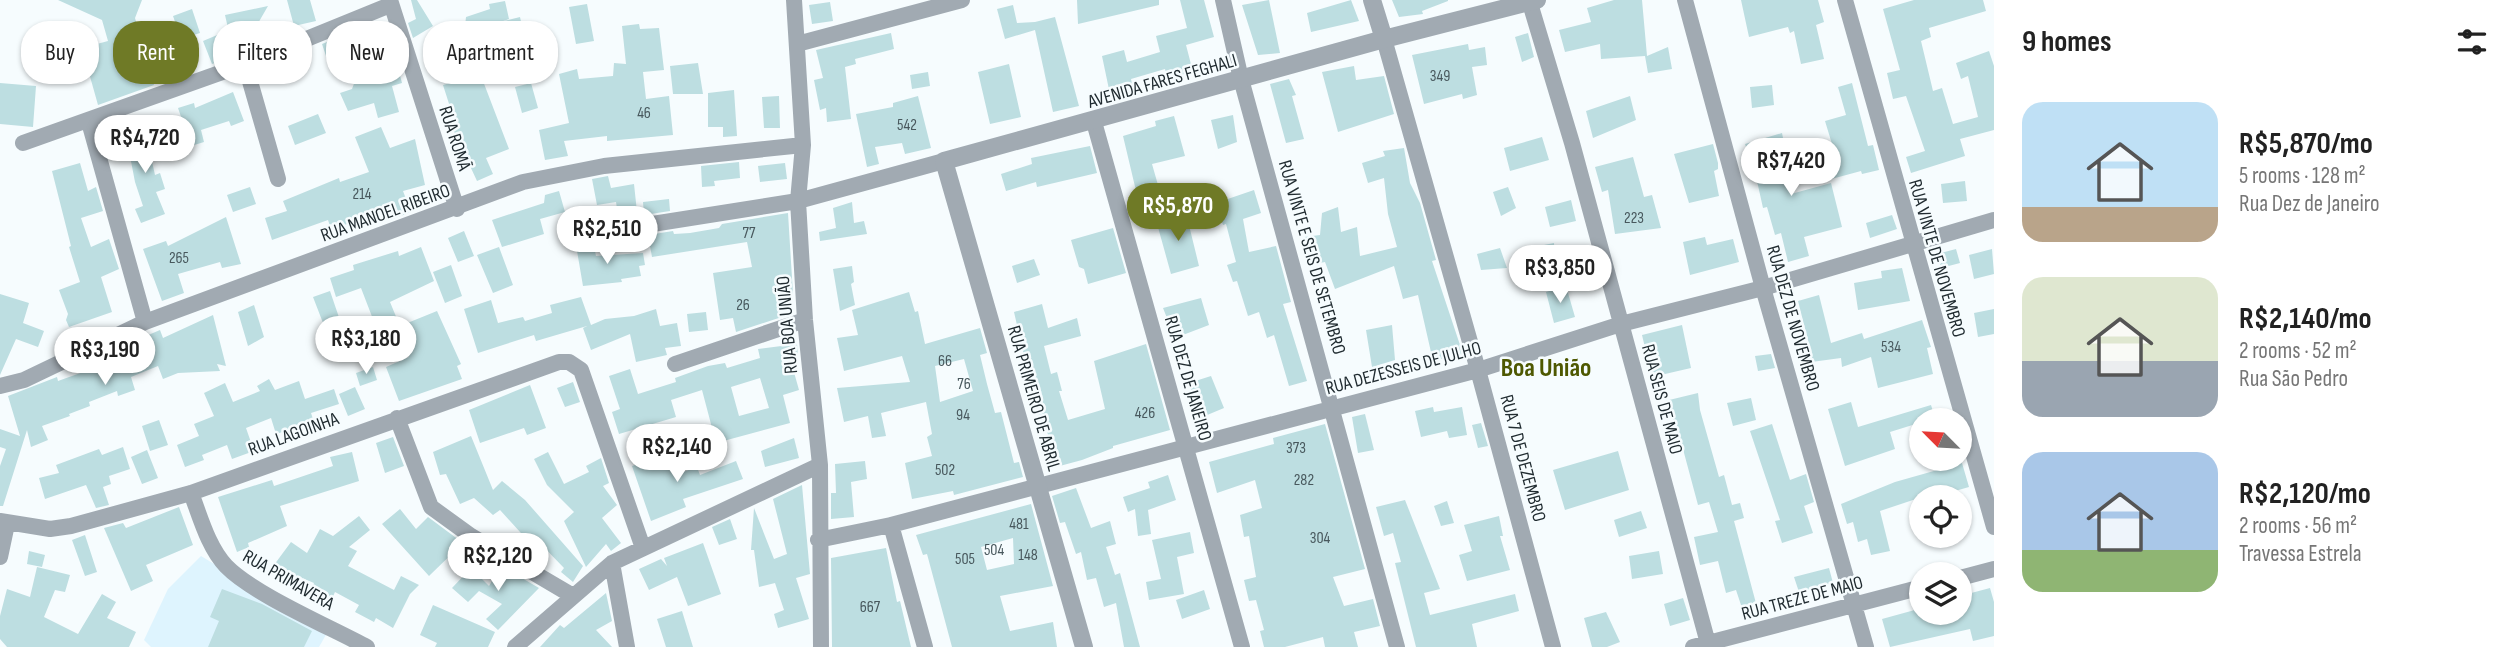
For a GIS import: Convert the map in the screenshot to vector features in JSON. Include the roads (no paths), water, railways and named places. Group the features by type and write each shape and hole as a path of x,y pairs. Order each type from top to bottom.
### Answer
{"street":[{"name":"RUA BOA UNIÃO","path":"794,0 803,145 798,201 805,320 820,465 818,540 821,647"},
{"path":"797,44 962,0"},
{"name":"RUA VINTE E SEIS DE SETEMBRO","path":"1223,0 1241,79 1398,647"},
{"path":"1373,0 1384,39"},
{"name":"RUA DEZ DE NOVEMBRO","path":"1685,0 1763,288 1866,647"},
{"name":"RUA VINTE DE NOVEMBRO","path":"1845,0 1912,245 1994,527"},
{"name":"AVENIDA FARES FEGHALI","path":"608,231 798,201 1094,122 1384,39 1532,1"},
{"name":"RUA SEIS DE MAIO","path":"1532,1 1621,324 1703,646"},
{"path":"312,35 390,2"},
{"name":"RUA ROMÃ","path":"390,2 457,209"},
{"name":"RUA 7 DE DEZEMBRO","path":"1384,39 1553,647"},
{"path":"23,143 89,122 213,76"},
{"path":"251,84 278,179"},
{"path":"89,122 145,322"},
{"name":"RUA DEZ DE JANEIRO","path":"1094,122 1242,647"},
{"name":"RUA MANOEL RIBEIRO","path":"0,386 24,380 145,322 457,209 523,182 569,172 803,145"},
{"name":"RUA PRIMEIRO DE ABRIL","path":"944,161 1084,647"},
{"name":"RUA DEZESSEIS DE JULHO","path":"818,540 891,525 1038,484 1478,370 1621,324 1763,288 1994,220"},
{"path":"675,364 805,320"},
{"name":"RUA LAGOINHA","path":"4,523 50,529 71,526 191,492 559,362 577,366 585,382 643,548"},
{"path":"397,418 431,507 471,536 573,596"},
{"path":"515,647 612,563 820,465"},
{"name":"RUA PRIMAVERA","path":"191,492 214,549 226,566 249,583 366,647"},
{"path":"0,556 4,523"},
{"path":"891,525 925,647"},
{"path":"612,563 627,647"},
{"path":"1972,575 1994,569"},
{"name":"RUA TREZE DE MAIO","path":"1703,646 1909,590"}],"district":[{"name":"Boa União","path":"1546,367"}]}
